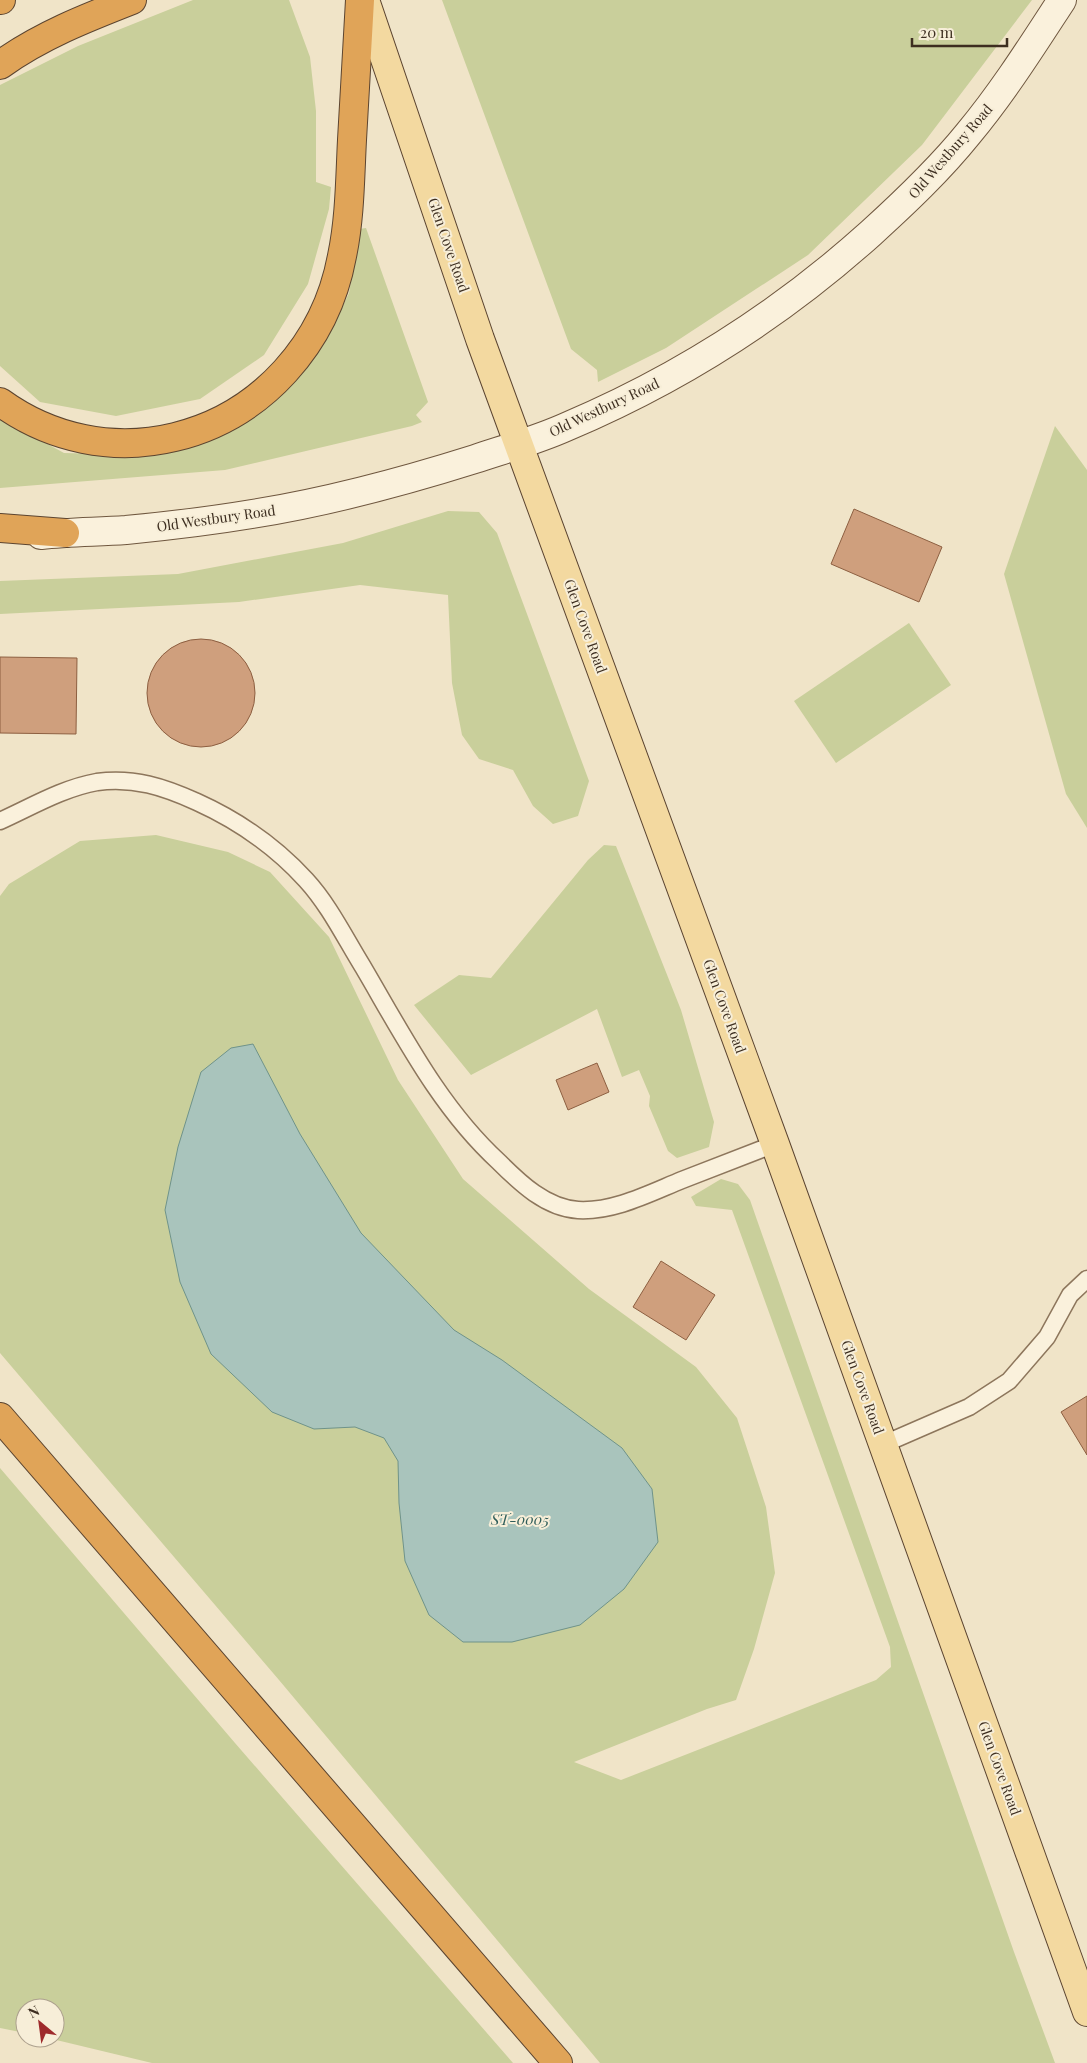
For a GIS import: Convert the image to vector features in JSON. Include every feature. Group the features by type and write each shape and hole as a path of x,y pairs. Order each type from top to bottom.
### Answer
{"highway":[{"path":"0,65 42,39 76,22 132,0"},
{"path":"0,402 26,419 78,438 103,443 131,444 160,441 189,434 216,423 243,408 267,390 289,368 308,344 322,318 342,257 350,190 360,0"},
{"path":"0,528 65,533"},
{"path":"0,1417 558,2063"}],"main road":[{"name":"Glen Cove Road","path":"365,0 480,339 884,1444 1087,2012"},
{"name":"Old Westbury Road","path":"0,540 199,522 318,502 434,472 519,445 587,418 661,381 713,351 809,287 898,209 930,178 962,142 1001,91 1062,0"}],"lane":[{"path":"0,821 64,792 95,783 119,780 146,782 172,790 213,809 251,830 284,858 307,881 335,920 396,1025 435,1087 478,1143 521,1183 550,1203 576,1210 597,1209 631,1200 775,1144"},
{"path":"884,1444 969,1407 1009,1381 1047,1337 1070,1295 1087,1279"}],"green space":[{"path":"193,0 289,0 310,57 316,111 316,182 331,187 329,209 308,284 264,355 200,399 116,416 40,402 0,366 0,85 78,46"},
{"path":"442,0 1032,0 922,145 808,255 666,348 598,382 597,370 571,349"},
{"path":"366,228 428,402 416,415 422,422 412,426 225,470 0,488 0,418 64,453 153,455 219,436 286,390 327,338 349,293 359,229"},
{"path":"1055,426 1087,470 1087,828 1066,794 1004,574"},
{"path":"448,511 479,512 497,533 589,781 578,816 553,824 533,806 513,770 479,759 462,735 452,683 448,595 360,585 239,602 0,614 0,581 178,574 343,543"},
{"path":"909,623 951,685 836,763 794,701"},
{"path":"156,835 228,852 270,872 329,937 398,1080 463,1179 589,1289 696,1367 737,1418 766,1507 775,1573 754,1649 736,1700 707,1709 574,1762 621,1780 876,1680 891,1667 890,1647 732,1210 696,1206 691,1197 721,1179 738,1184 750,1200 1014,1952 1055,2063 600,2063 279,1680 0,1353 0,896 9,884 80,841"},
{"path":"604,845 616,846 681,1010 714,1122 709,1147 677,1158 668,1151 649,1106 650,1096 639,1070 622,1077 597,1009 471,1075 414,1005 459,975 491,978 588,860"},
{"path":"0,1468 235,1743 513,2063 152,2063 65,2042 65,1998 15,1998 15,2031 0,2028"}],"water":[{"name":"ST-0005","path":"253,1044 300,1134 361,1233 454,1330 502,1360 622,1448 652,1489 658,1542 624,1589 580,1625 512,1642 463,1642 429,1615 405,1561 399,1503 398,1461 384,1438 355,1427 314,1429 272,1412 211,1354 180,1282 165,1210 178,1147 201,1072 231,1048"}],"building":[{"path":"854,509 942,547 919,602 831,564"},
{"path":"201,639 222,643 239,655 251,672 255,693 251,714 239,731 222,743 201,747 180,743 163,731 151,714 147,693 151,672 163,655 180,643"},
{"path":"0,657 77,658 76,734 0,733"},
{"path":"597,1063 609,1092 568,1110 556,1080"},
{"path":"661,1261 715,1295 686,1340 633,1307"},
{"path":"1087,1396 1087,1455 1061,1412"}]}
